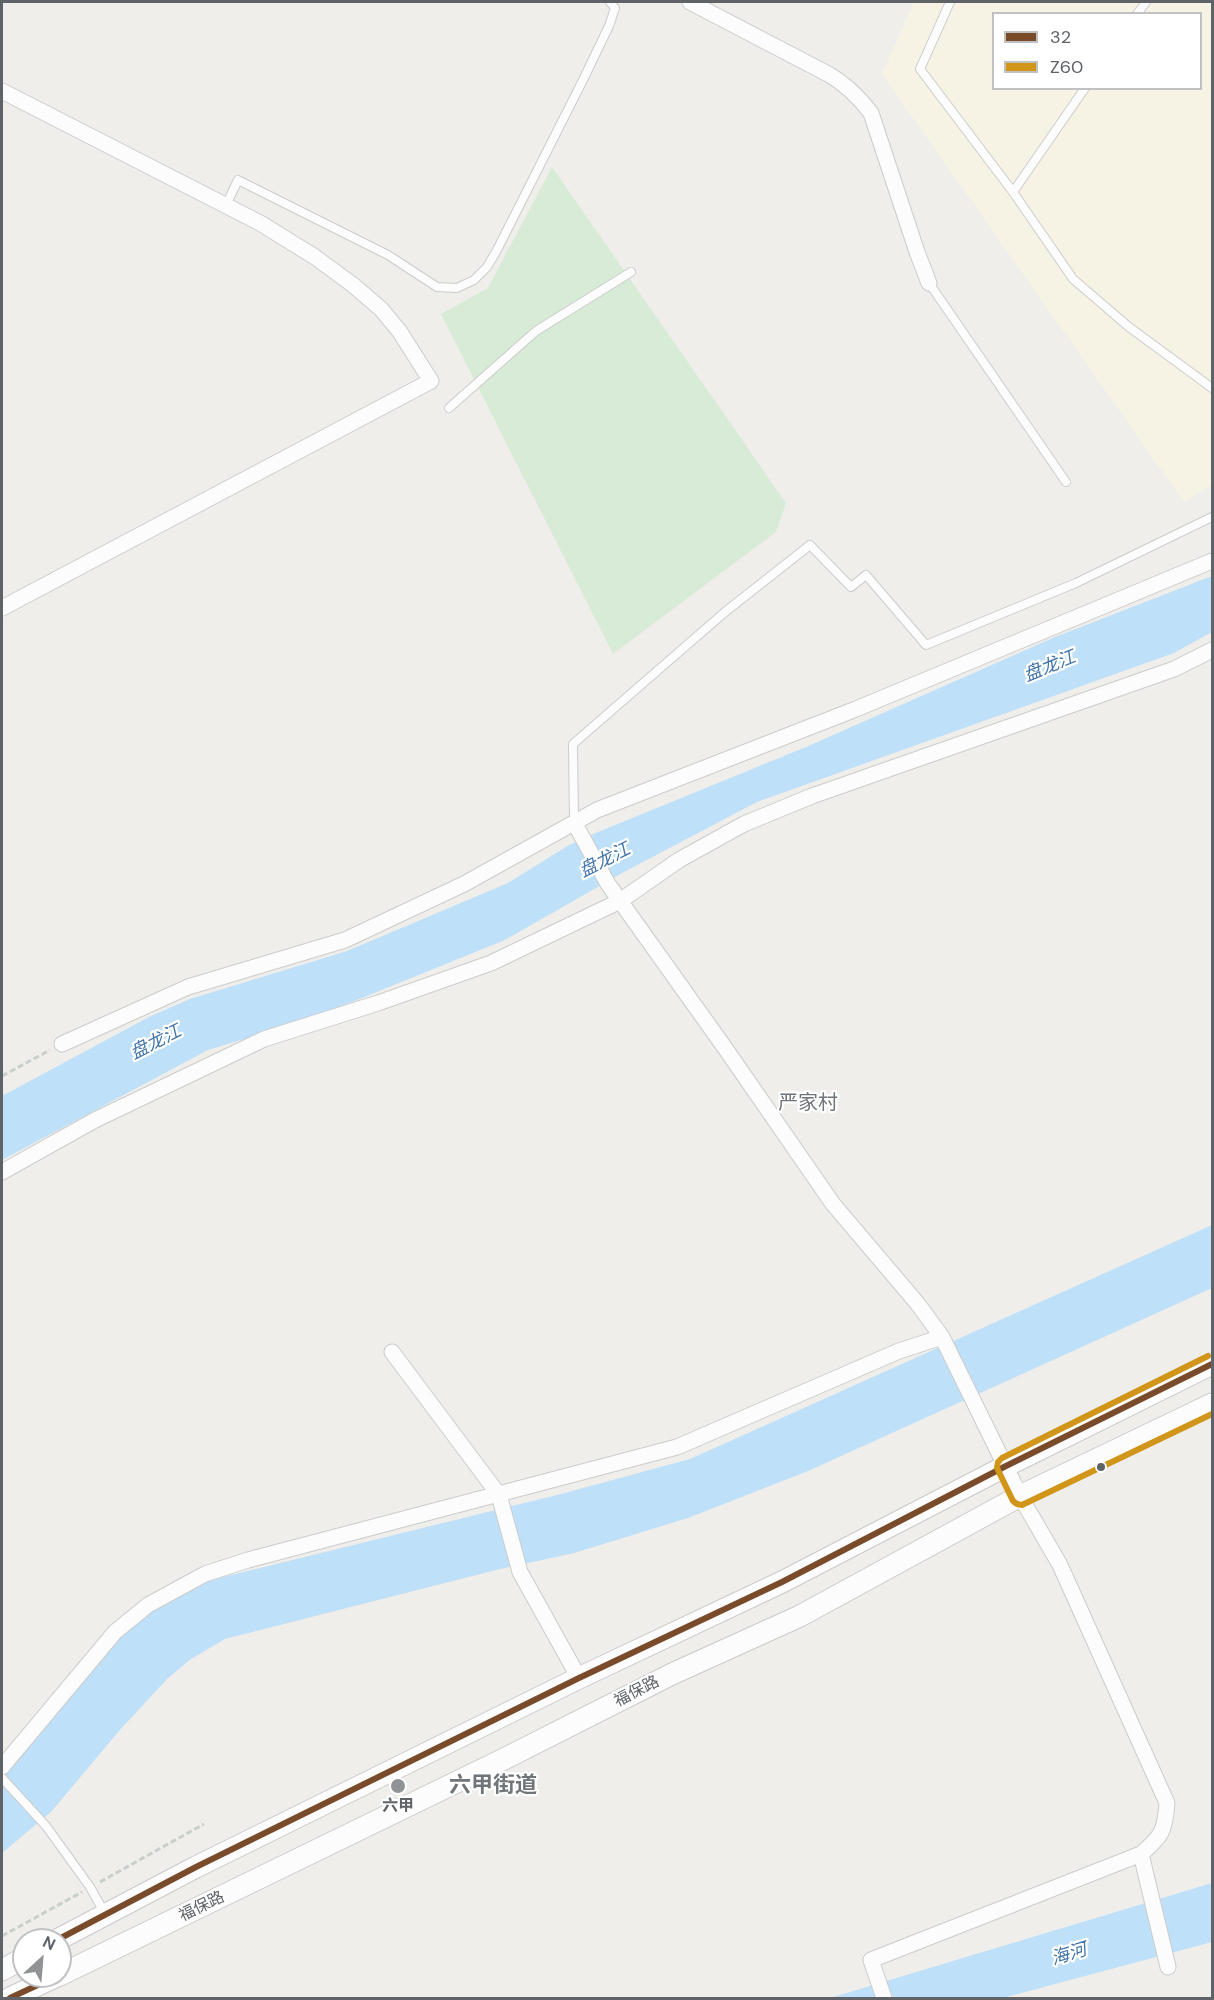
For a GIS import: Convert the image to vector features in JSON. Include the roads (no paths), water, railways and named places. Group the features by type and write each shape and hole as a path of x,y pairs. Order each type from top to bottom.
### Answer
{"main road":[{"path":"72,1932 579,1678 782,1582 1006,1466 1212,1364"},
{"name":"福保路","path":"72,1969 492,1765 672,1674 800,1616 1020,1496 1212,1404"},
{"name":"福保路","path":"10,1998 31,1988"}],"street":[{"path":"690,2 828,74 845,84 859,97 871,113 916,252 929,283"},
{"path":"2,90 260,223 353,285 381,309 400,332 431,381 2,608"},
{"path":"62,1044 188,987 345,940 464,884 597,810 899,692 1212,561"},
{"path":"2,1172 95,1120 264,1039 378,1003 491,963 620,901 679,860 744,824 812,796 1174,669 1212,650"},
{"path":"574,824 608,884 833,1204 917,1303 942,1337 1020,1496 1060,1565 1167,1803 1166,1820 1160,1838 1141,1854 871,1960 884,1998"},
{"path":"2,1767 115,1632 158,1600 205,1574 248,1560 677,1447 899,1351 942,1337"},
{"path":"392,1352 499,1495 520,1572 579,1678"},
{"path":"1141,1854 1168,1967"}],"lane":[{"path":"226,205 238,180 388,255 437,287 457,288 474,280 487,267 497,250 584,78 609,26 615,8 610,2"},
{"path":"950,2 920,69 1013,192 1073,279 1130,327 1212,388"},
{"path":"1013,192 1084,90"},
{"path":"449,408 536,331 631,272"},
{"path":"929,283 1066,482"},
{"path":"574,824 573,744 725,612 810,545 851,587 866,575 926,645 1076,583 1212,518"},
{"path":"2,1778 46,1826 90,1887 105,1914"}],"water":[{"name":"盘龙江","path":"1212,576 1212,632 1174,653 757,802 624,872 505,940 310,1019 208,1050 2,1160 2,1096 149,1017 190,999 347,951 508,883 569,845 598,832 806,747 1055,637"},
{"path":"1212,1225 1212,1288 808,1471 688,1518 574,1553 496,1570 225,1639 191,1659 167,1679 119,1731 51,1812 2,1853 2,1773 105,1652 140,1618 173,1597 207,1581 561,1494 690,1459"},
{"name":"海河","path":"1212,1883 1212,1942 1003,1998 830,1998"}],"place":[{"name":"六甲","path":"398,1786"}],"district":[{"name":"严家村","path":"808,1104"},
{"name":"六甲街道","path":"493,1786"}]}
